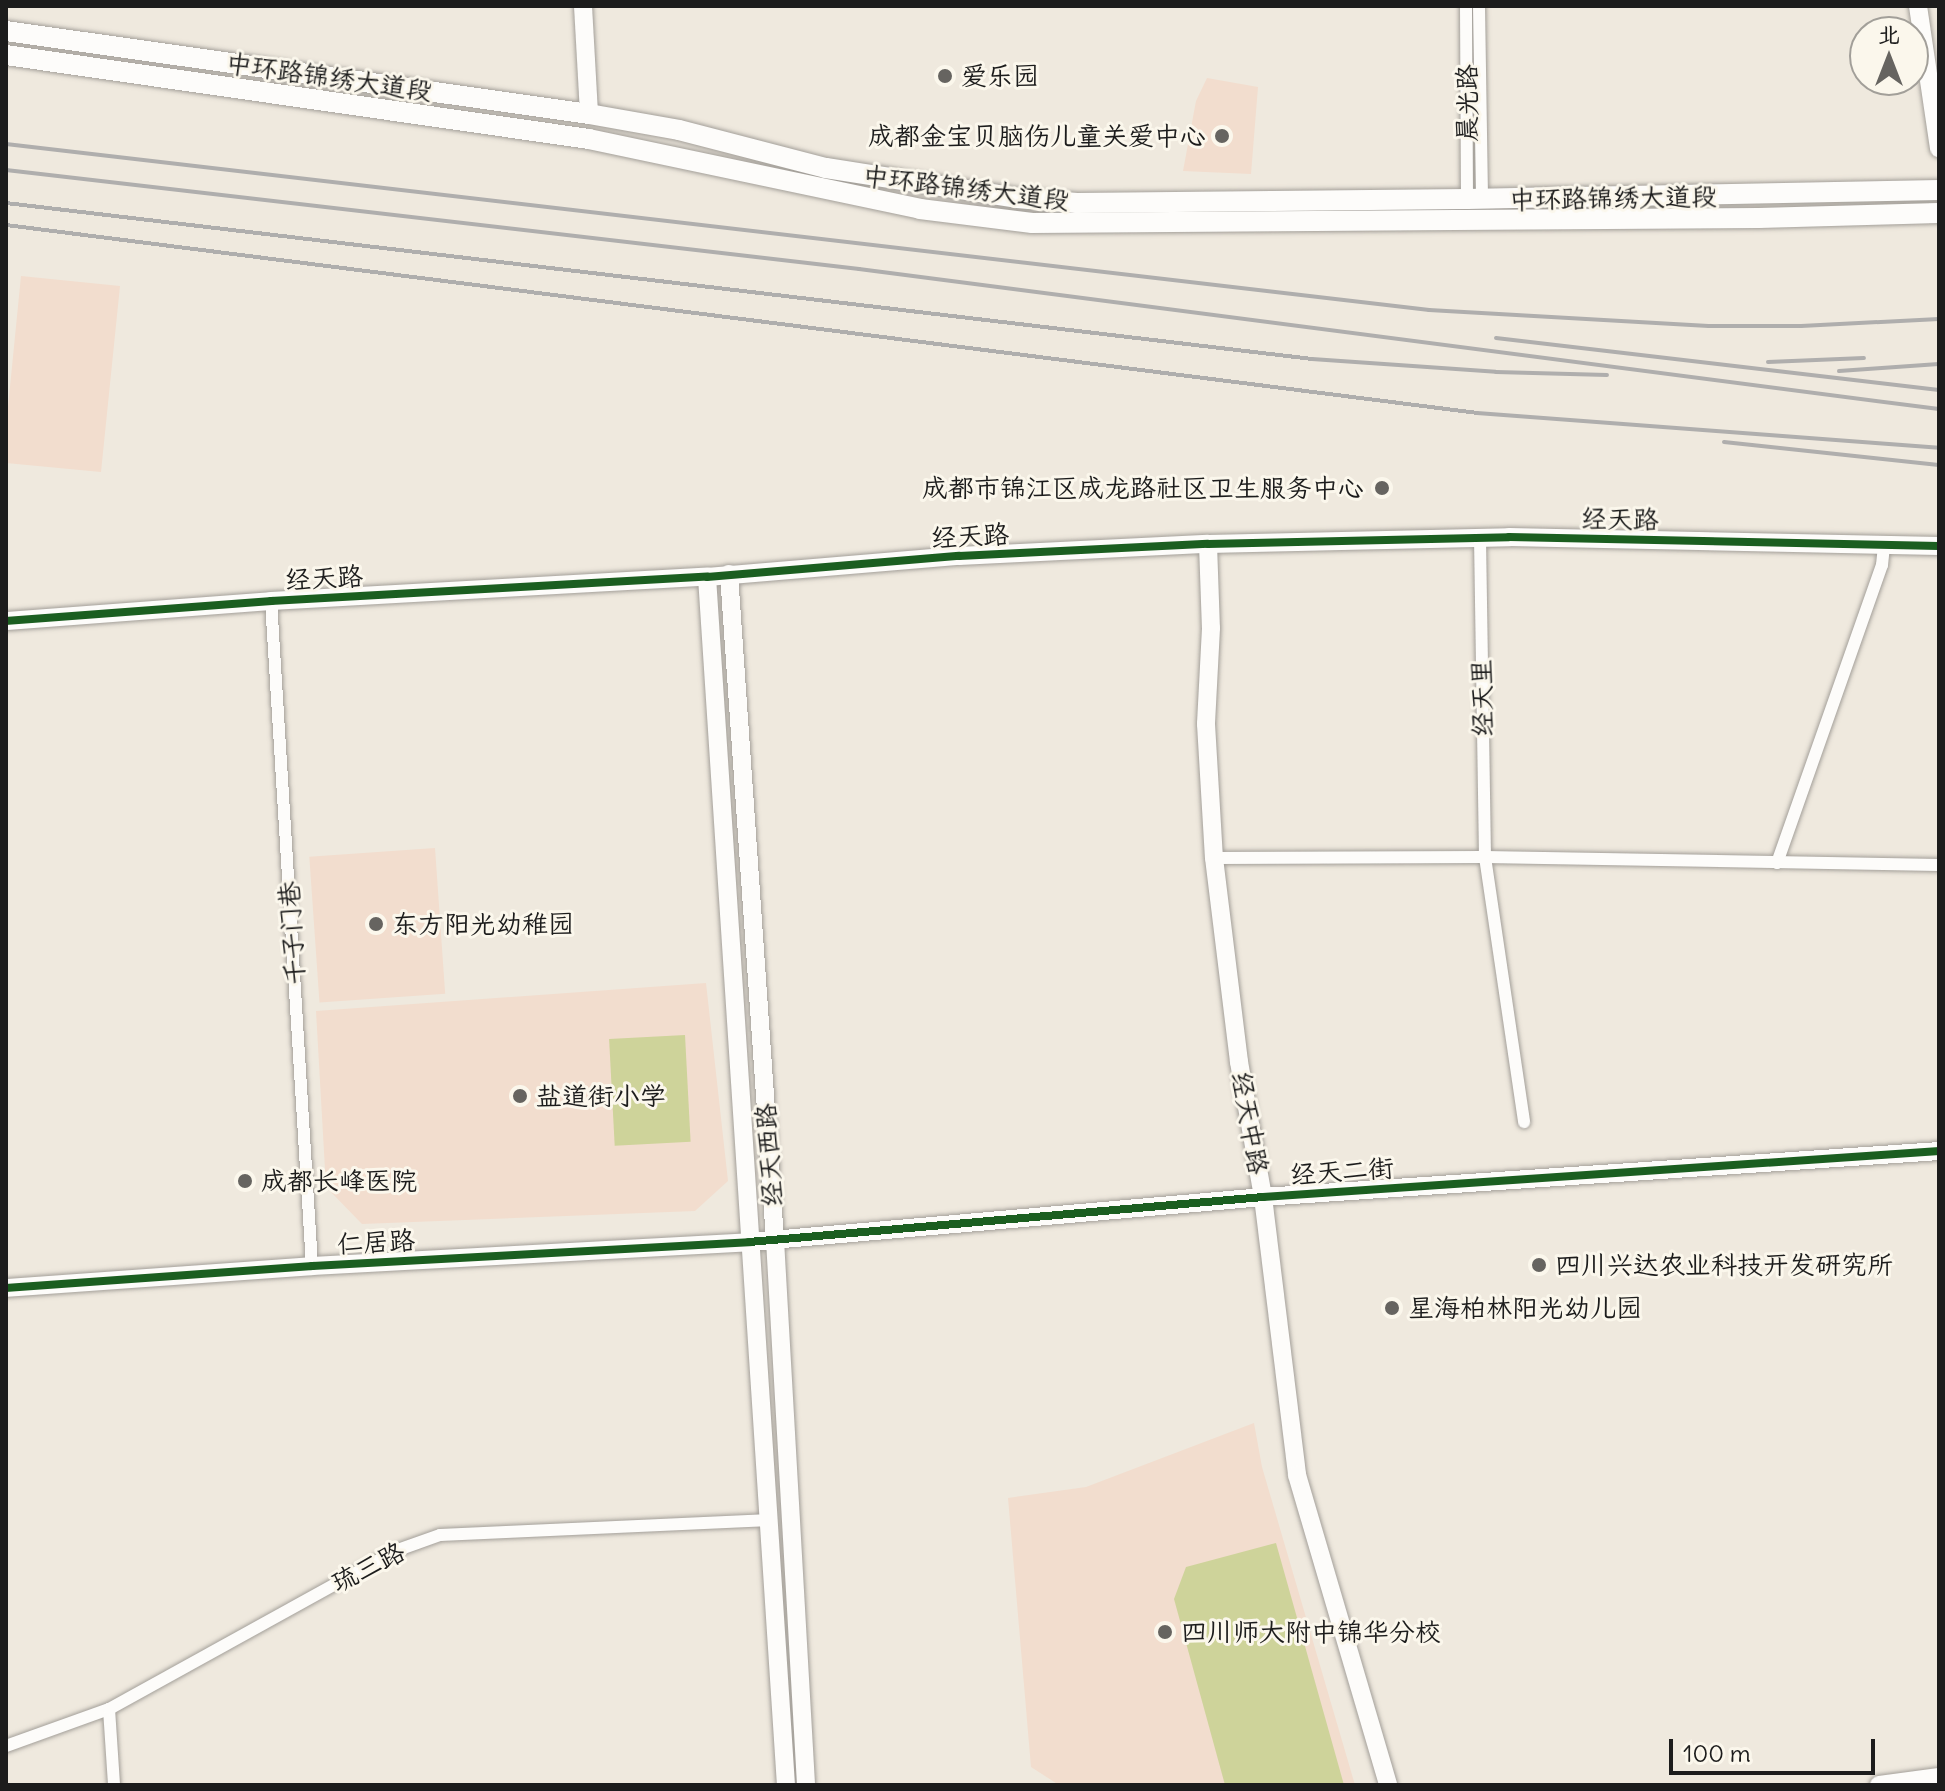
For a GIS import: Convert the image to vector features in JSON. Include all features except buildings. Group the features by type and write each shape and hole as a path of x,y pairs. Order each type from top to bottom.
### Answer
{"main road":[{"name":"中环路锦绣大道段","path":"6,31 589,114 679,130 826,168 1017,198 1077,203 1939,190"},
{"name":"中环路锦绣大道段","path":"6,55 589,139 920,209 1032,223 1938,216"}],"street":[{"path":"583,6 589,114"},
{"name":"晨光路","path":"1466,6 1475,199"},
{"name":"晨光路","path":"1475,199 1479,6"},
{"path":"1918,6 1939,148"},
{"name":"经天路","path":"6,621 271,601 707,577 959,556 1208,544 1480,538 1939,546"},
{"name":"经天里","path":"1480,538 1485,857 1524,1122"},
{"name":"经天中路","path":"1208,544 1211,628 1206,724 1214,858 1239,1062 1263,1197 1297,1475 1388,1785"},
{"path":"1777,863 1882,565 1884,545"},
{"name":"经天西路","path":"729,574 775,1240 806,1785"},
{"name":"经天西路","path":"707,577 765,1520 786,1785"},
{"name":"千子门巷","path":"271,601 312,1266"},
{"path":"1214,858 1485,857 1939,865"},
{"name":"经天二街","path":"749,1242 1263,1197 1939,1151"},
{"name":"仁居路","path":"6,1288 312,1266 749,1242"},
{"name":"琉三路","path":"6,1746 109,1709 395,1551 440,1535 765,1520"},
{"path":"109,1709 114,1785"},
{"path":"1879,1785 1939,1777"}],"shaded area":[{"name":"成都金宝贝脑伤儿童关爱中心","path":"1207,78 1258,87 1251,174 1183,171 1196,101"},
{"path":"21,276 120,286 101,472 6,463 6,427"},
{"name":"东方阳光幼稚园","path":"435,848 445,994 319,1002 309,857"},
{"name":"盐道街小学","path":"706,983 728,1181 695,1211 362,1224 326,1187 316,1011"},
{"name":"四川师大附中锦华分校","path":"1254,1423 1262,1467 1355,1785 1059,1785 1031,1767 1008,1498 1086,1487"}],"green space":[{"path":"685,1035 691,1142 615,1146 609,1039"},
{"path":"1276,1543 1344,1785 1225,1785 1174,1599 1186,1567"}],"railway":[{"path":"6,144 1429,310 1709,326 1801,326 1939,319"},
{"path":"6,170 859,269 1939,409"},
{"path":"6,203 1312,359 1496,372 1607,375"},
{"path":"6,225 1477,413 1939,448"},
{"path":"1496,338 1939,390"},
{"path":"1768,362 1864,358"},
{"path":"1839,371 1939,364"},
{"path":"1724,442 1939,465"}],"cycle path":[{"path":"6,621 271,601 707,577 959,556 1208,544 1509,537 1939,546"},
{"path":"6,1288 312,1266 749,1242 1263,1197 1939,1151"}],"place":[{"name":"爱乐园","path":"945,76"},
{"name":"成都金宝贝脑伤儿童关爱中心","path":"1222,136"},
{"name":"成都市锦江区成龙路社区卫生服务中心","path":"1382,488"},
{"name":"东方阳光幼稚园","path":"376,924"},
{"name":"盐道街小学","path":"520,1096"},
{"name":"成都长峰医院","path":"245,1181"},
{"name":"四川兴达农业科技开发研究所","path":"1539,1265"},
{"name":"星海柏林阳光幼儿园","path":"1392,1308"},
{"name":"四川师大附中锦华分校","path":"1165,1632"}]}
